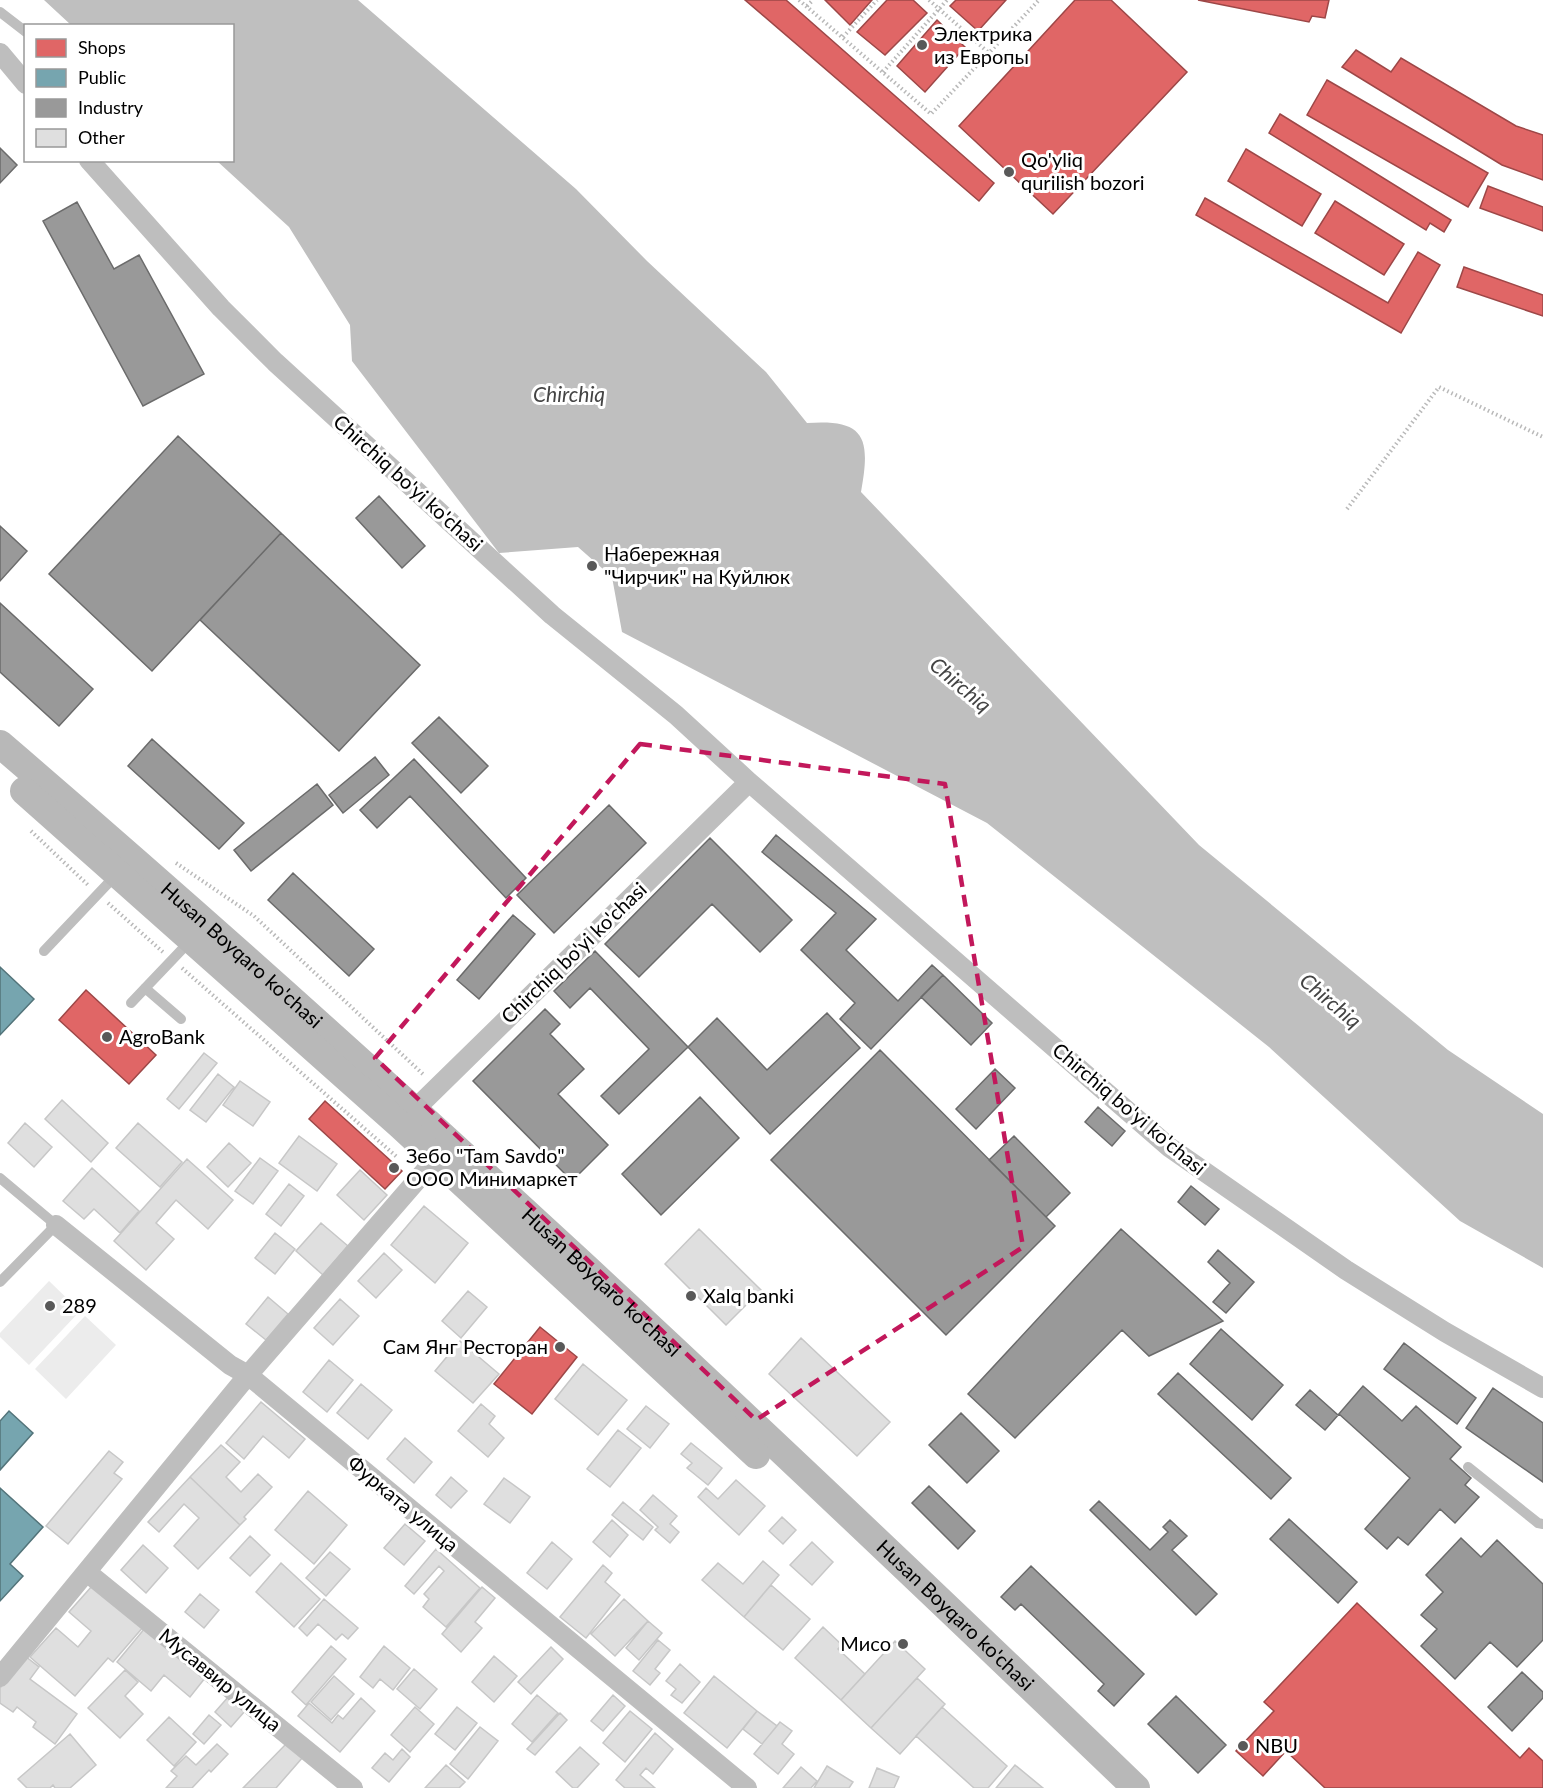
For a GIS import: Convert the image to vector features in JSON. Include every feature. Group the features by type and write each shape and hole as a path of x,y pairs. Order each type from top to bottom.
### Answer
{"main road":[{"name":"Husan Boyqaro ko'chasi","path":"0,744 136,860 407,1117 945,1604 1136,1788"},
{"name":"Husan Boyqaro ko'chasi","path":"0,770 192,938 407,1117"},
{"name":"Husan Boyqaro ko'chasi","path":"443,1150 1109,1788"}],"street":[{"path":"0,53 24,82"},
{"name":"Chirchiq bo'yi ko'chasi","path":"91,162 221,308 275,362 552,615 676,715 749,782 1169,1147 1346,1270 1445,1332 1543,1388"},
{"name":"Chirchiq bo'yi ko'chasi","path":"407,1117 749,782"},
{"path":"4,1665 88,1573 248,1375 443,1150"},
{"name":"Фурката улица","path":"56,1225 230,1365 248,1375 747,1788"},
{"name":"Мусаввир улица","path":"88,1573 353,1788"}],"lane":[{"path":"0,12 24,30"},
{"path":"44,951 119,872"},
{"path":"131,1003 192,938"},
{"path":"145,988 181,1019"},
{"path":"0,1179 56,1225 0,1282"},
{"path":"1468,1467 1538,1523 1543,1524"}],"path":[{"path":"799,0 931,114 1039,0"},
{"path":"807,6 813,0"},
{"path":"843,37 878,0"},
{"path":"929,0 989,53"},
{"path":"883,72 947,0"},
{"path":"1347,509 1439,387 1543,437"},
{"path":"26,826 98,894 398,1158"},
{"path":"166,857 254,916 438,1087"}],"highlighted area":[{"path":"640,744 945,784 1023,1247 756,1420 375,1058"}],"shaded area":[{"path":"49,1281 80,1311 29,1365 0,1337 0,1333"},
{"path":"85,1316 116,1345 66,1399 35,1369"}],"water":[{"name":"Chirchiq","path":"44,0 358,0 576,189 647,261 766,372 807,423 841,424 860,435 865,457 861,492 1199,845 1448,1050 1543,1114 1543,1268 1460,1221 1269,1047 987,823 622,632 612,577 578,547 499,553 352,361 350,325 289,227 218,162 234,162 234,24 70,24"}],"building: Shops":[{"path":"745,0 786,0 994,183 979,201"},
{"path":"825,0 872,0 850,25"},
{"path":"887,0 913,0 927,13 885,55 857,32"},
{"path":"956,0 1006,0 978,31 950,6"},
{"path":"1075,0 1111,0 1187,72 1053,214 959,126"},
{"path":"1198,0 1329,0 1325,18 1312,16 1309,22"},
{"path":"937,20 965,47 925,92 897,66"},
{"path":"1356,50 1391,72 1401,58 1516,126 1543,135 1543,180 1502,165 1342,67"},
{"path":"1327,80 1488,173 1468,207 1307,115"},
{"path":"1280,114 1451,220 1444,232 1430,223 1426,230 1269,133"},
{"path":"1246,149 1321,194 1302,226 1228,181"},
{"path":"1488,186 1543,207 1543,231 1480,208"},
{"path":"1205,198 1388,303 1418,252 1440,265 1401,333 1196,215"},
{"path":"1335,201 1404,244 1384,275 1315,233"},
{"path":"1464,267 1543,295 1543,316 1457,287"},
{"name":"AgroBank","path":"86,990 156,1055 129,1084 59,1020"},
{"path":"325,1101 402,1171 385,1189 309,1119"},
{"path":"540,1327 577,1357 532,1414 494,1384"},
{"path":"1357,1603 1520,1758 1529,1748 1543,1761 1543,1788 1325,1788 1286,1751 1263,1776 1236,1751 1274,1711 1264,1702"}],"building: Public":[{"path":"0,967 34,999 0,1035"},
{"path":"9,1411 33,1433 0,1470 0,1421"},
{"path":"0,1488 43,1527 10,1564 23,1576 0,1601"}],"building: Industry":[{"path":"0,148 17,165 0,183"},
{"path":"77,202 114,269 139,255 204,374 143,406 43,221"},
{"path":"178,436 281,533 152,671 49,574"},
{"path":"379,496 425,546 402,568 356,518"},
{"path":"0,526 27,551 0,581"},
{"path":"281,533 420,665 339,751 200,620"},
{"path":"0,603 93,689 59,726 0,672"},
{"path":"439,717 488,766 461,793 412,743"},
{"path":"152,739 244,823 219,849 128,766"},
{"path":"375,757 389,775 343,813 329,795"},
{"path":"414,759 526,878 506,898 410,796 377,828 360,810"},
{"path":"317,784 333,805 251,871 234,850"},
{"path":"609,805 646,843 554,933 517,895"},
{"path":"776,835 876,919 846,950 898,1001 932,965 943,975 871,1049 840,1019 855,1003 801,950 836,913 762,852"},
{"path":"710,838 792,920 760,952 712,904 639,977 605,944"},
{"path":"293,873 374,949 349,976 268,900"},
{"path":"513,915 535,934 479,999 457,980"},
{"path":"595,951 688,1047 619,1114 601,1096 649,1049 590,988 570,1008 554,991"},
{"path":"943,975 992,1023 971,1045 921,997"},
{"path":"545,1009 560,1024 550,1034 584,1069 558,1094 608,1145 572,1181 473,1081"},
{"path":"827,1013 860,1048 770,1134 688,1047 717,1018 767,1070"},
{"path":"880,1050 1055,1226 946,1335 771,1160"},
{"path":"995,1069 1015,1088 976,1129 956,1109"},
{"path":"700,1097 739,1138 661,1215 622,1174"},
{"path":"1098,1107 1125,1131 1112,1146 1085,1122"},
{"path":"1014,1136 1070,1193 1046,1217 989,1160"},
{"path":"1191,1186 1219,1209 1205,1225 1178,1202"},
{"path":"1121,1229 1223,1321 1149,1356 1122,1330 1015,1438 968,1394"},
{"path":"1218,1250 1254,1282 1226,1313 1213,1302 1230,1283 1208,1262"},
{"path":"1221,1329 1283,1385 1252,1420 1190,1364"},
{"path":"1404,1343 1476,1398 1457,1424 1384,1369"},
{"path":"1178,1373 1291,1478 1271,1499 1158,1394"},
{"path":"1363,1386 1402,1421 1416,1406 1461,1447 1450,1459 1471,1478 1465,1485 1479,1497 1455,1523 1440,1509 1408,1545 1398,1537 1387,1549 1365,1529 1410,1478 1339,1414 1325,1430 1296,1405 1310,1390 1338,1415"},
{"path":"1493,1388 1543,1423 1543,1482 1466,1428"},
{"path":"961,1413 999,1451 967,1483 929,1445"},
{"path":"929,1486 975,1531 958,1549 912,1503"},
{"path":"1099,1501 1150,1550 1168,1532 1163,1527 1170,1520 1187,1536 1172,1550 1217,1594 1196,1615 1090,1510"},
{"path":"1289,1519 1357,1582 1338,1603 1270,1539"},
{"path":"1461,1538 1481,1557 1497,1540 1543,1584 1543,1640 1517,1667 1490,1642 1455,1679 1421,1646 1437,1629 1421,1615 1443,1592 1426,1575"},
{"path":"1031,1566 1144,1674 1114,1706 1098,1691 1104,1684 1021,1604 1015,1610 1001,1597"},
{"path":"1522,1672 1543,1692 1543,1698 1512,1731 1488,1707"},
{"path":"1176,1696 1226,1745 1198,1773 1148,1724"}],"building: Other":[{"path":"204,1053 217,1063 179,1109 167,1099"},
{"path":"218,1074 234,1087 206,1122 190,1110"},
{"path":"240,1081 270,1102 253,1126 223,1105"},
{"path":"62,1100 108,1143 91,1162 45,1119"},
{"path":"25,1123 52,1147 34,1167 8,1143"},
{"path":"138,1123 182,1162 160,1187 116,1148"},
{"path":"299,1136 337,1164 317,1191 279,1163"},
{"path":"229,1143 251,1163 228,1187 207,1167"},
{"path":"260,1158 278,1171 253,1204 235,1191"},
{"path":"187,1159 233,1200 208,1229 176,1200 156,1223 174,1239 146,1270 114,1241"},
{"path":"92,1168 139,1211 120,1233 94,1209 84,1219 63,1201"},
{"path":"360,1170 387,1195 364,1220 337,1195"},
{"path":"289,1184 304,1196 281,1226 266,1214"},
{"path":"424,1206 468,1243 435,1283 391,1245"},
{"path":"321,1223 348,1246 323,1275 296,1251"},
{"path":"699,1229 761,1290 726,1325 665,1264"},
{"path":"275,1233 295,1249 275,1274 255,1258"},
{"path":"384,1253 402,1270 376,1298 358,1281"},
{"path":"468,1291 487,1307 461,1338 442,1321"},
{"path":"268,1297 288,1314 266,1340 246,1324"},
{"path":"340,1299 359,1316 333,1345 314,1328"},
{"path":"801,1338 890,1422 857,1456 769,1374"},
{"path":"460,1341 499,1374 473,1403 435,1371"},
{"path":"329,1360 353,1380 327,1412 303,1392"},
{"path":"583,1364 627,1400 598,1435 555,1399"},
{"path":"361,1384 392,1410 368,1439 337,1413"},
{"path":"261,1402 305,1439 289,1458 263,1436 244,1459 226,1443"},
{"path":"481,1404 495,1416 489,1424 504,1438 488,1457 458,1431"},
{"path":"646,1406 669,1424 650,1448 627,1429"},
{"path":"618,1430 641,1448 610,1487 587,1469"},
{"path":"405,1438 432,1462 414,1483 387,1459"},
{"path":"691,1443 722,1468 708,1485 687,1468 692,1463 681,1454"},
{"path":"221,1445 240,1462 226,1477 241,1492 258,1474 272,1487 244,1517 246,1519 240,1525 190,1477"},
{"path":"109,1451 123,1462 114,1473 122,1479 68,1544 46,1526"},
{"path":"190,1477 240,1525 198,1569 174,1546 199,1518 184,1504 159,1532 148,1522"},
{"path":"451,1477 467,1491 451,1508 436,1495"},
{"path":"504,1478 530,1497 510,1523 484,1504"},
{"path":"736,1480 765,1506 739,1535 698,1497 706,1488 718,1499"},
{"path":"308,1491 347,1525 314,1564 275,1530"},
{"path":"653,1495 677,1516 670,1524 679,1532 670,1543 655,1530 658,1527 640,1510"},
{"path":"623,1502 653,1527 643,1540 612,1515"},
{"path":"782,1517 796,1530 783,1544 769,1531"},
{"path":"612,1520 628,1535 610,1557 593,1542"},
{"path":"405,1524 425,1541 404,1565 384,1548"},
{"path":"250,1536 270,1555 250,1576 230,1558"},
{"path":"552,1542 572,1559 547,1589 527,1573"},
{"path":"812,1542 833,1562 812,1585 790,1565"},
{"path":"143,1545 168,1568 146,1593 121,1570"},
{"path":"436,1549 480,1588 446,1627 423,1607 429,1599 424,1594 444,1571 439,1566 414,1594 405,1586"},
{"path":"330,1552 350,1569 326,1596 306,1578"},
{"path":"763,1561 779,1575 744,1617 702,1580 718,1563 743,1584"},
{"path":"281,1563 320,1599 294,1627 256,1592"},
{"path":"603,1565 612,1573 605,1582 620,1595 586,1638 560,1617"},
{"path":"771,1585 810,1619 783,1650 744,1617"},
{"path":"92,1586 144,1626 113,1662 108,1658 75,1696 30,1657 56,1628 78,1647 91,1631 69,1612"},
{"path":"482,1587 495,1598 475,1622 482,1628 461,1652 442,1634"},
{"path":"200,1594 219,1610 204,1628 185,1612"},
{"path":"324,1599 358,1628 348,1639 342,1634 336,1640 318,1624 307,1636 299,1628"},
{"path":"624,1599 648,1621 615,1656 591,1634"},
{"path":"648,1621 662,1633 639,1660 626,1648"},
{"path":"823,1627 842,1645 838,1649 865,1674 841,1700 795,1658"},
{"path":"145,1628 205,1678 190,1697 164,1675 151,1691 117,1662"},
{"path":"658,1640 670,1650 655,1669 660,1673 650,1685 633,1671"},
{"path":"895,1641 925,1669 871,1728 841,1700"},
{"path":"331,1646 346,1659 306,1705 292,1692"},
{"path":"384,1646 410,1668 393,1690 380,1679 373,1688 360,1677"},
{"path":"551,1647 563,1659 531,1694 518,1682"},
{"path":"25,1656 39,1667 30,1679 77,1714 55,1744 33,1727 36,1722 17,1707 13,1712 0,1703 0,1688"},
{"path":"494,1656 517,1676 494,1702 472,1682"},
{"path":"680,1664 700,1682 682,1703 671,1695 676,1689 666,1681"},
{"path":"414,1669 437,1689 420,1709 397,1689"},
{"path":"125,1670 138,1682 125,1696 143,1714 120,1738 88,1708"},
{"path":"334,1676 354,1694 331,1720 311,1702"},
{"path":"714,1676 757,1711 727,1748 684,1713"},
{"path":"917,1678 945,1704 900,1754 871,1728"},
{"path":"537,1695 558,1713 532,1742 512,1724"},
{"path":"613,1695 625,1706 603,1731 591,1721"},
{"path":"229,1696 245,1711 231,1727 215,1712"},
{"path":"361,1698 375,1711 340,1752 298,1716 309,1703 332,1723 338,1715 343,1719"},
{"path":"415,1707 434,1724 410,1752 391,1735"},
{"path":"457,1707 477,1723 455,1750 435,1734"},
{"path":"942,1707 1007,1766 988,1788 974,1788 916,1736"},
{"path":"630,1711 652,1729 625,1762 603,1743"},
{"path":"757,1711 777,1726 762,1744 743,1729"},
{"path":"560,1713 567,1720 535,1755 527,1749"},
{"path":"209,1715 221,1725 204,1744 193,1734"},
{"path":"169,1717 196,1742 174,1766 147,1740"},
{"path":"780,1722 792,1731 782,1744 794,1754 778,1774 754,1754"},
{"path":"480,1727 498,1741 468,1779 450,1764"},
{"path":"655,1733 673,1749 653,1774 646,1768 640,1775 655,1788 625,1788 616,1780"},
{"path":"70,1734 96,1765 70,1788 55,1788 53,1785 50,1788 27,1788 18,1779"},
{"path":"287,1743 303,1757 276,1788 243,1788"},
{"path":"217,1744 228,1754 211,1772 209,1770 192,1788 166,1788 177,1776 171,1771 186,1756 196,1765"},
{"path":"580,1747 599,1764 577,1788 573,1788 556,1772"},
{"path":"402,1749 410,1757 389,1782 372,1768 385,1753 393,1760"},
{"path":"446,1765 465,1782 459,1788 425,1788"},
{"path":"1015,1765 1043,1788 996,1788"},
{"path":"827,1766 853,1782 849,1788 814,1788"},
{"path":"801,1767 817,1781 811,1788 783,1788"},
{"path":"877,1768 899,1777 894,1788 869,1788"}],"place":[{"name":"Электрика из Европы","path":"922,45"},
{"name":"Qo'yliq qurilish bozori","path":"1009,172"},
{"name":"Набережная \"Чирчик\" на Куйлюк","path":"592,566"},
{"name":"AgroBank","path":"107,1037"},
{"name":"Зебо \"Tam Savdo\" ООО Минимаркет","path":"394,1168"},
{"name":"Xalq banki","path":"691,1296"},
{"name":"289","path":"50,1306"},
{"name":"Сам Янг Ресторан","path":"560,1347"},
{"name":"Мисо","path":"903,1644"},
{"name":"NBU","path":"1243,1746"}]}
